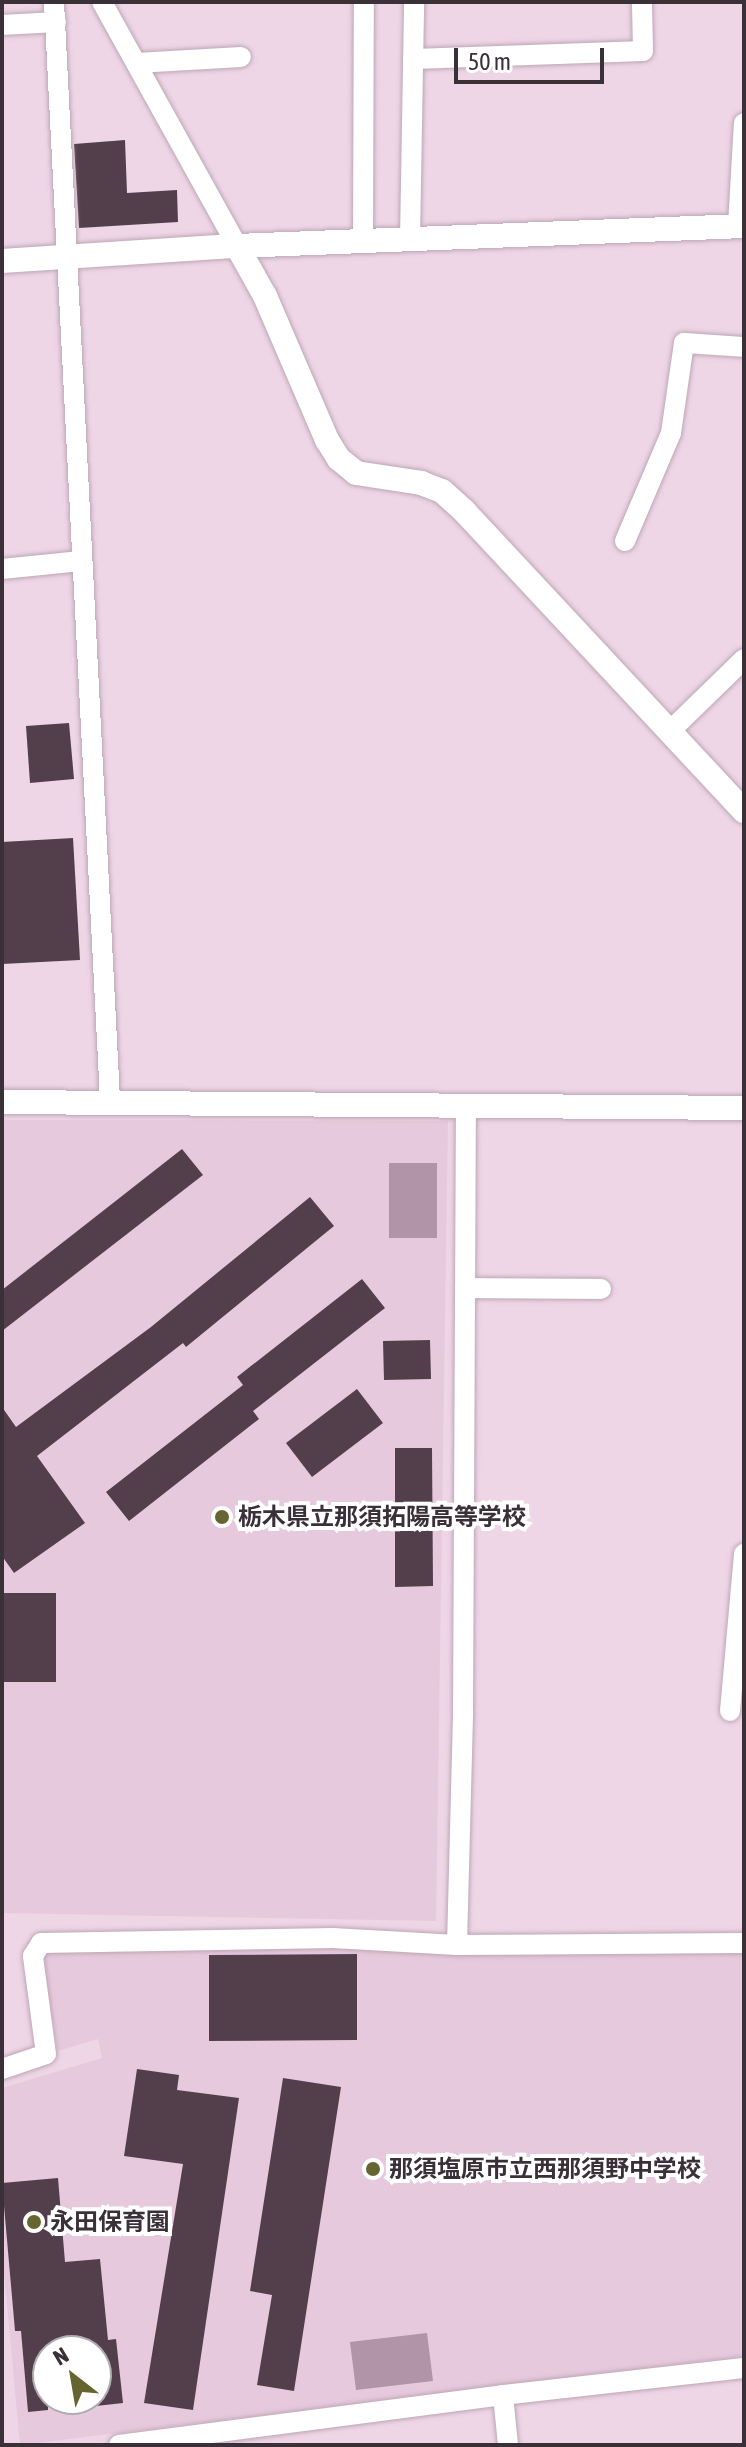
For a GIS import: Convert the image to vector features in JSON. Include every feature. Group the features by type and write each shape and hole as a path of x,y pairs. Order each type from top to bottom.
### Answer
{"street":[{"path":"102,2 265,296 327,440 339,459 356,473 421,483 442,491 545,593 744,811"},
{"path":"363,240 364,2"},
{"path":"410,239 414,2"},
{"path":"413,59 643,51 642,2"},
{"path":"2,25 55,12 110,1101"},
{"path":"136,63 241,57"},
{"path":"2,261 363,240 741,226 744,123"},
{"path":"625,541 671,433 684,343 744,347"},
{"path":"2,569 81,561"},
{"path":"670,731 744,659"},
{"path":"2,1102 744,1108"},
{"path":"457,1945 463,1694 466,1106"},
{"path":"465,1288 601,1289"},
{"path":"730,1711 744,1554"},
{"path":"2,2069 46,2054 33,1956 41,1943 333,1938 457,1945 744,1943"},
{"path":"119,2445 240,2438 503,2395 744,2368"},
{"path":"503,2395 508,2445"}],"shaded area":[{"name":"栃木県立那須拓陽高等学校","path":"2,1120 448,1121 436,1921 2,1913"},
{"path":"389,1163 437,1163 437,1238 389,1238"},
{"name":"那須塩原市立西那須野中学校","path":"59,1946 744,1951 744,2356 20,2445 2,2251 2,2088 102,2058 98,2039 58,2051 41,1956"},
{"path":"427,2333 433,2381 356,2390 350,2342"}],"building":[{"path":"125,140 127,193 177,190 178,222 79,228 74,144"},
{"path":"69,723 74,779 30,783 26,726"},
{"path":"73,838 80,960 2,964 2,842"},
{"path":"182,1149 203,1175 2,1331 2,1290"},
{"path":"310,1197 334,1226 186,1347 183,1343 37,1456 85,1523 14,1573 2,1556 2,1407 16,1427 151,1327"},
{"path":"362,1279 385,1308 253,1411 259,1419 129,1521 106,1492 243,1385 237,1377"},
{"path":"430,1340 431,1379 384,1380 383,1341"},
{"path":"357,1389 383,1423 312,1477 286,1443"},
{"path":"395,1448 432,1448 433,1586 395,1587"},
{"path":"2,1593 56,1593 56,1682 2,1682"},
{"path":"357,1954 357,2040 209,2041 209,1955"},
{"path":"137,2069 179,2075 177,2090 239,2098 193,2410 144,2403 183,2164 124,2156"},
{"path":"283,2078 341,2087 294,2391 257,2385 272,2295 250,2291"},
{"name":"永田保育園","path":"58,2178 65,2262 100,2259 108,2335 32,2335 32,2412 28,2412 21,2331 15,2331 2,2183"},
{"name":"永田保育園","path":"116,2339 123,2403 112,2404 112,2340"}],"place":[{"name":"栃木県立那須拓陽高等学校","path":"222,1517"},
{"name":"那須塩原市立西那須野中学校","path":"373,2169"},
{"name":"永田保育園","path":"34,2222"}]}
